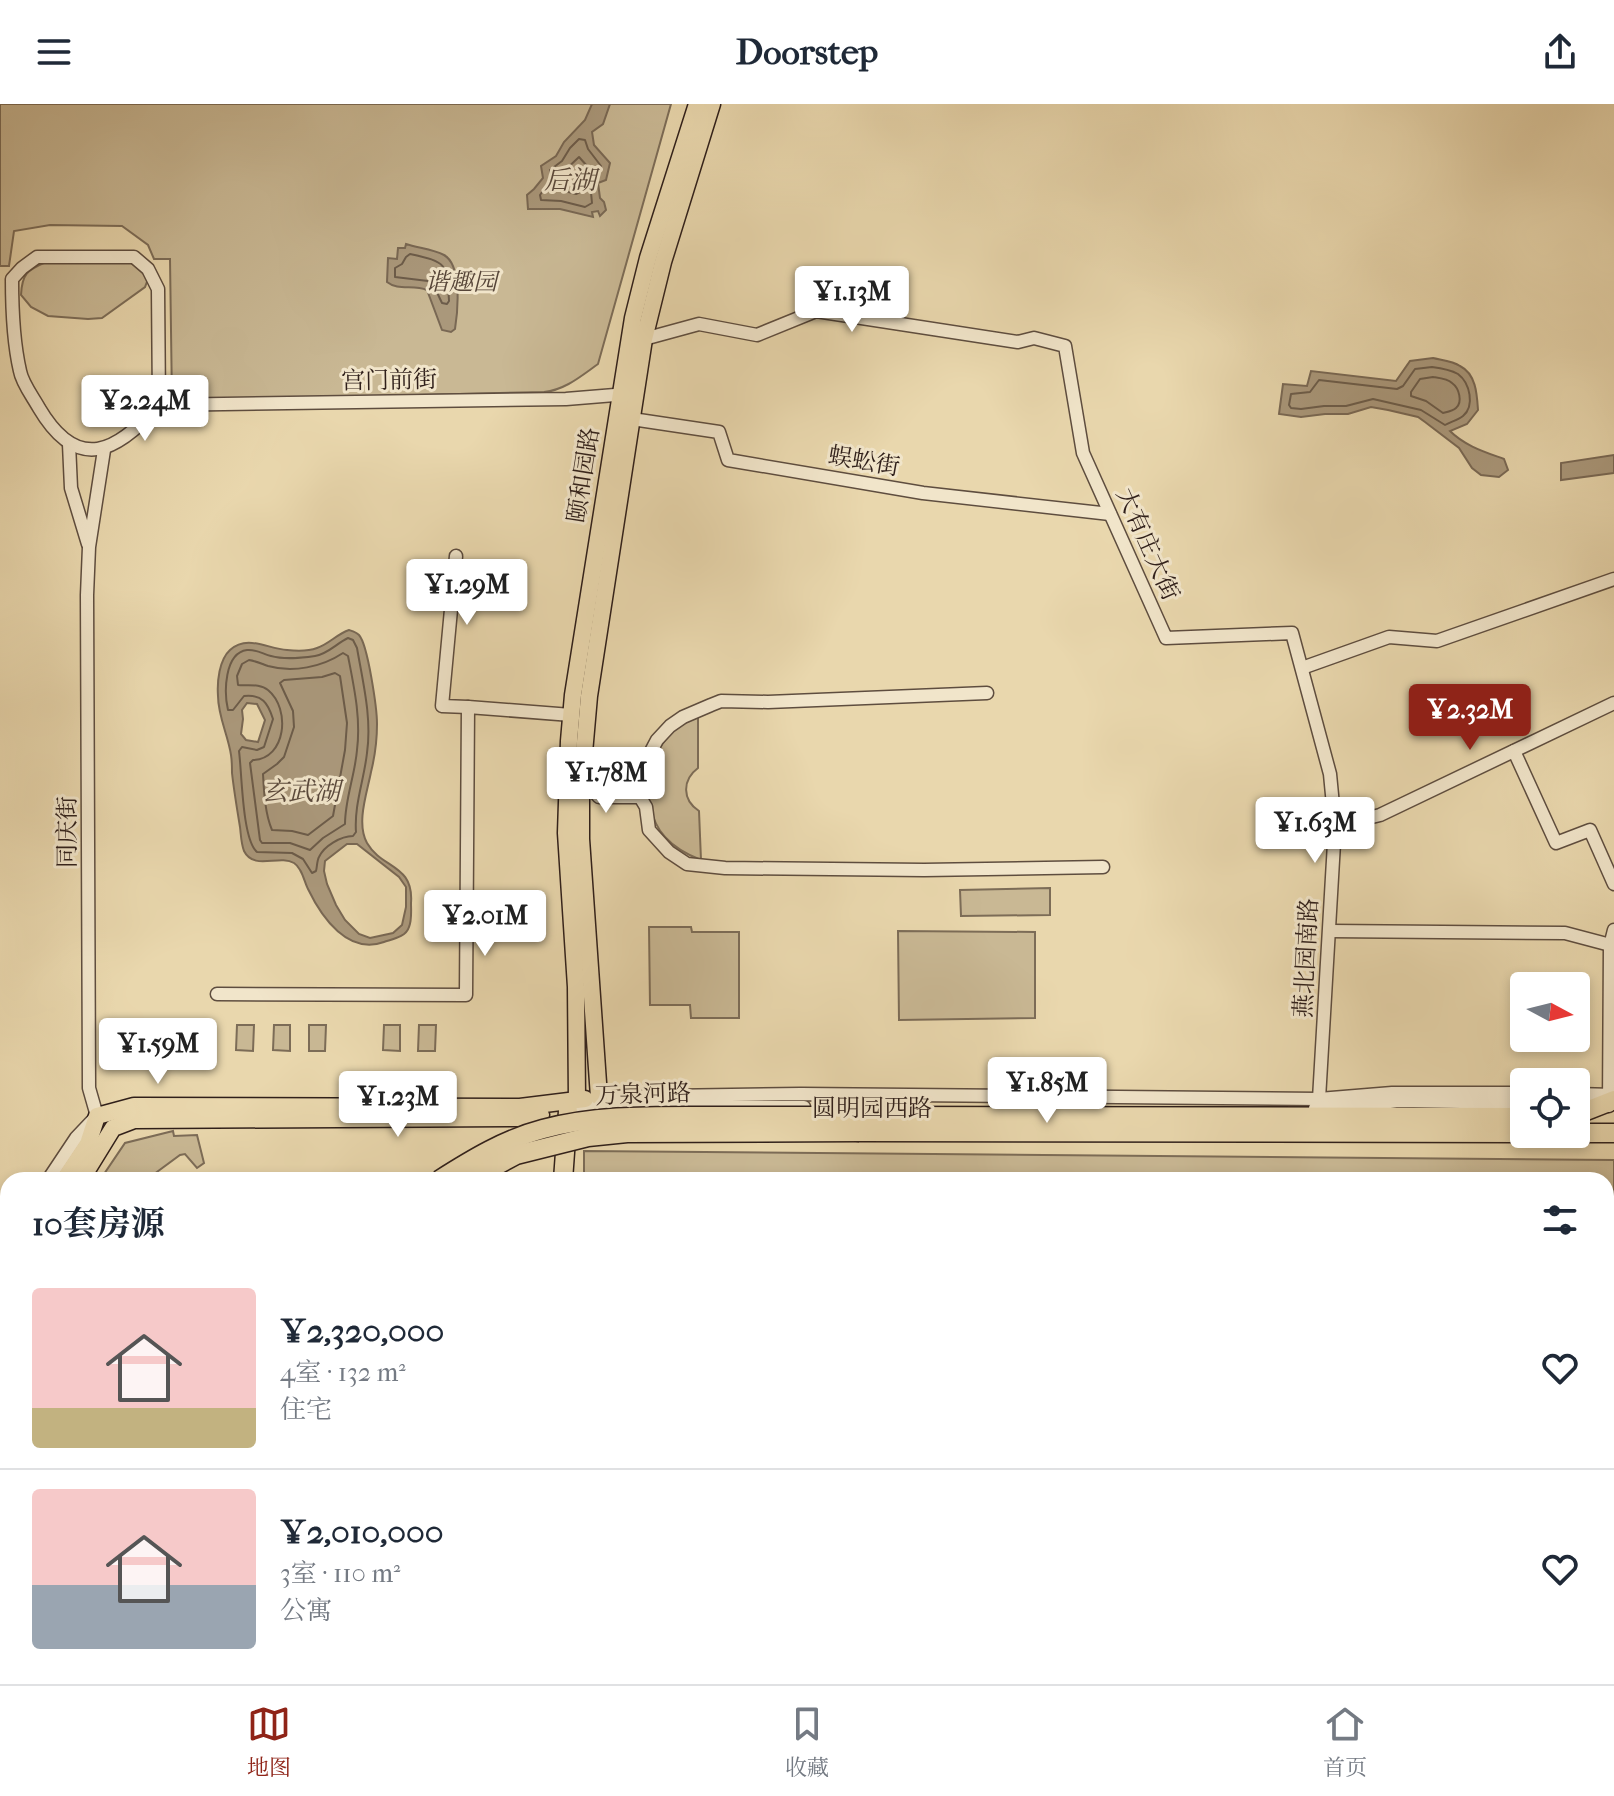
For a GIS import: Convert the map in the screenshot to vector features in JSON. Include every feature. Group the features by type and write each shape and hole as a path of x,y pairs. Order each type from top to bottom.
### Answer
{"highway":[{"path":"1590,1111 1611,1103"},
{"path":"564,1172 572,1105"},
{"name":"万泉河路","path":"452,1172 508,1141 541,1129 585,1120 628,1116 860,1124"},
{"name":"圆明园西路","path":"485,1172 516,1155 588,1137 627,1133 860,1124 1510,1117"},
{"name":"圆明园西路","path":"860,1124 1510,1133"},
{"path":"1590,1133 1614,1133"}],"main road":[{"name":"颐和园路","path":"599,1097 581,839 589,696 632,419 628,394 633,318 648,258 697,104"},
{"name":"颐和园路","path":"572,1105 576,987 566,833 571,715 628,394 663,262 712,104"},
{"path":"86,1172 113,1128 134,1120 519,1118 599,1097"},
{"path":"69,1172 88,1144 97,1116 134,1106 572,1105"}],"street":[{"path":"37,257 134,257 148,269 158,289 159,405 143,422 104,450 86,450 69,444 47,421 20,373 6,280 37,257"},
{"path":"0,307 12,315"},
{"name":"大有庄大街","path":"644,339 699,324 757,335 816,311 1018,342 1034,338 1065,346 1083,453 1166,638 1292,633"},
{"name":"宫门前街","path":"159,405 550,399 628,394"},
{"name":"蜈蚣街","path":"632,419 719,432 728,460 923,493 1110,514"},
{"path":"69,444 71,488 89,547"},
{"path":"89,547 104,450"},
{"name":"同庆街","path":"89,547 89,1088 97,1116"},
{"path":"456,556 442,706 571,715"},
{"path":"1302,668 1389,637 1437,641 1614,579"},
{"name":"燕北园南路","path":"1292,633 1330,774 1335,826 1319,1099"},
{"path":"987,693 776,702 721,701 683,717 657,740 640,784 640,797 646,807 649,830 669,852 687,864 725,868 924,870 1103,867"},
{"path":"1335,826 1380,815 1614,703"},
{"path":"217,994 466,995 468,707"},
{"path":"1514,751 1556,843 1590,830 1614,884"},
{"path":"640,797 599,797 585,786 598,774 643,772"},
{"path":"1611,1103 1614,930"},
{"path":"1330,931 1565,933 1612,946"},
{"name":"圆明园西路","path":"599,1097 801,1094 1319,1099 1392,1093 1510,1093"},
{"path":"1590,1098 1611,1103"},
{"name":"圆明园西路","path":"572,1105 1330,1108 1398,1101 1510,1103"},
{"path":"1590,1103 1611,1103"},
{"path":"53,1172 76,1138 97,1116 113,1128"}],"green space":[{"name":"谐趣园","path":"0,104 671,104 598,364 572,382 544,392 172,401 170,259 154,259 148,245 122,226 50,225 14,231 9,266 0,266"},
{"path":"46,262 129,262 148,279 145,287 102,318 48,316 31,307 21,295 27,274"},
{"path":"698,717 698,768 689,778 686,790 689,801 699,811 701,860 677,847 660,831 652,815 647,788 651,765 661,745 676,729"},
{"path":"1050,888 1050,915 961,916 960,890"},
{"path":"649,927 691,927 692,932 739,932 739,1018 691,1018 690,1005 650,1005"},
{"path":"898,931 1035,932 1035,1018 899,1020"},
{"path":"237,1025 254,1025 253,1051 236,1050"},
{"path":"274,1025 290,1025 290,1051 273,1050"},
{"path":"309,1025 326,1025 325,1051 309,1051"},
{"path":"384,1025 400,1025 400,1051 383,1050"},
{"path":"419,1025 436,1025 435,1051 418,1051"},
{"path":"173,1131 174,1136 197,1135 204,1163 197,1168 185,1154 157,1172 105,1172 125,1143"},
{"path":"584,1151 1614,1160 1614,1172 584,1172"}],"water":[{"name":"后湖","path":"592,104 610,104 603,124 592,132 594,145 610,163 606,180 598,183 606,210 600,216 598,211 592,212 593,217 560,209 528,209 527,195 543,178 541,166 556,156 564,142 585,120"},
{"path":"406,244 440,253 450,260 458,300 455,329 451,332 442,330 427,290 387,282 388,258 397,259 398,248 405,248"},
{"path":"1433,358 1457,364 1472,379 1478,410 1467,424 1450,431 1469,445 1504,459 1508,470 1499,477 1481,475 1472,468 1459,448 1418,417 1371,407 1348,414 1301,417 1279,414 1283,384 1307,386 1311,371 1396,381 1410,361"},
{"path":"1614,455 1614,473 1561,480 1561,463"},
{"name":"玄武湖","path":"349,630 359,635 366,651 377,716 375,754 363,808 364,835 373,851 408,881 411,890 411,918 407,930 395,939 371,945 348,939 329,922 297,865 281,860 254,860 244,851 231,755 218,703 221,665 226,654 237,645 250,643 294,651 306,650 321,646","holes":["247,703 257,704 265,720 258,742 246,740 241,734 242,710","347,844 357,844 399,877 406,887 402,925 393,933 370,938 359,934 336,905 327,884 325,861"]}]}
